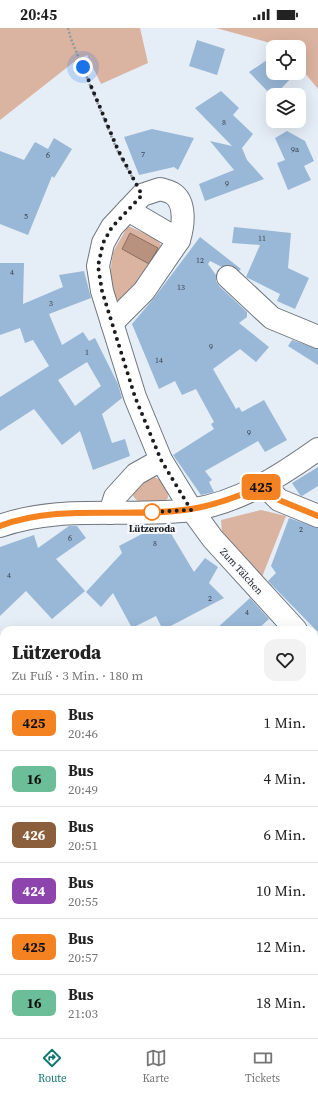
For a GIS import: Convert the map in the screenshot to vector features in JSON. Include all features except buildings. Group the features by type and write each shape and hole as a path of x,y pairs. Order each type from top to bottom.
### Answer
{"street":[{"path":"112,323 144,291 179,240 183,228 180,205 173,193 160,189 135,203 179,240"},
{"name":"Zum Tälchen","path":"135,203 112,227 103,243 98,266 102,291 135,397 161,460 191,510 213,539 292,626"},
{"path":"228,277 272,318 318,337"},
{"path":"0,526 31,518 76,513 191,510 236,498 264,485 318,449"},
{"path":"110,513 115,498 136,474 161,460"},
{"path":"264,485 279,500 318,516"}],"path":[{"path":"68,28 71,39 118,150 135,203"}],"shaded area":[{"path":"0,28 140,28 148,63 101,84 87,55 74,62 0,120"},
{"path":"216,28 318,28 318,89 306,74 306,40 266,40 266,42"},
{"path":"128,226 157,239 162,247 124,307 114,303 110,275 113,252"},
{"path":"130,233 158,248 149,264 122,249"},
{"path":"154,477 165,485 168,498 162,503 141,503 132,494 141,481"},
{"path":"261,510 286,516 260,582 222,534 221,520"}],"bus line":[{"name":"425","path":"0,526 31,518 76,513 191,510 236,498 264,485 279,500 318,516"}],"place":[{"name":"Lützeroda","path":"152,512"}],"route":[{"path":"83,67 118,150 142,195 112,227 103,243 98,266 102,291 135,397 161,460 191,510 152,512"}]}
